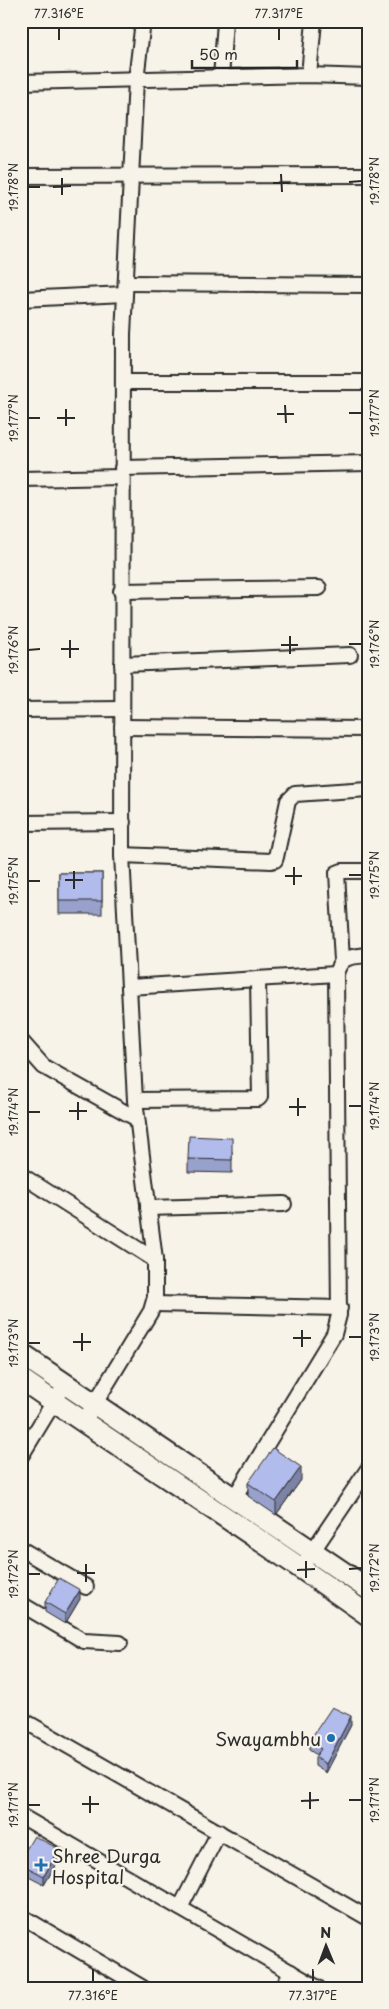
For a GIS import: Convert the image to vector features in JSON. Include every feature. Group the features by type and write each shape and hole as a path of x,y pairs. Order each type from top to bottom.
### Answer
{"main road":[{"path":"21,1354 368,1589"},
{"path":"21,1379 83,1423 302,1568 368,1615"}],"street":[{"path":"83,1423 154,1304 154,1260 135,1100 122,855 121,591 123,382 136,80 143,21"},
{"path":"221,78 225,21"},
{"path":"309,75 314,21"},
{"path":"21,82 309,75 368,77"},
{"path":"21,176 368,175"},
{"path":"21,299 126,289 368,285"},
{"path":"123,382 368,382"},
{"path":"21,479 368,463"},
{"path":"121,591 319,588"},
{"path":"122,664 350,655"},
{"path":"21,710 122,709"},
{"path":"122,727 368,729"},
{"path":"122,855 271,861 276,857 288,801 291,796 295,794 368,789"},
{"path":"21,823 123,822"},
{"path":"342,961 337,873 342,871 368,871"},
{"path":"234,1498 334,1334 340,1308 336,974 338,965 342,961 349,957 368,955"},
{"path":"129,987 336,974"},
{"path":"135,1100 258,1099 260,1097 258,979"},
{"path":"21,1041 44,1066 137,1118"},
{"path":"21,1175 154,1260"},
{"path":"148,1208 284,1204"},
{"path":"154,1304 340,1308"},
{"path":"21,1456 65,1384"},
{"path":"302,1568 368,1469"},
{"path":"21,1549 86,1587"},
{"path":"21,1604 84,1641 120,1643"},
{"path":"21,1719 368,1918"},
{"path":"21,1816 318,1988"},
{"path":"180,1908 219,1832"},
{"path":"21,1916 135,1986"},
{"path":"283,1988 291,1972"}],"building":[{"path":"59,873 102,873 102,901 59,901"},
{"path":"189,1136 232,1138 232,1160 188,1159"},
{"path":"273,1448 301,1467 276,1502 248,1483"},
{"path":"59,1578 80,1590 65,1614 45,1602"},
{"name":"Swayambhu","path":"332,1707 351,1716 326,1764 315,1757 321,1749 309,1741"},
{"path":"34,1836 59,1849 44,1876 21,1864 21,1858"}],"place":[{"name":"Swayambhu","path":"331,1738"},
{"name":"Shree Durga Hospital","path":"41,1865"}]}
